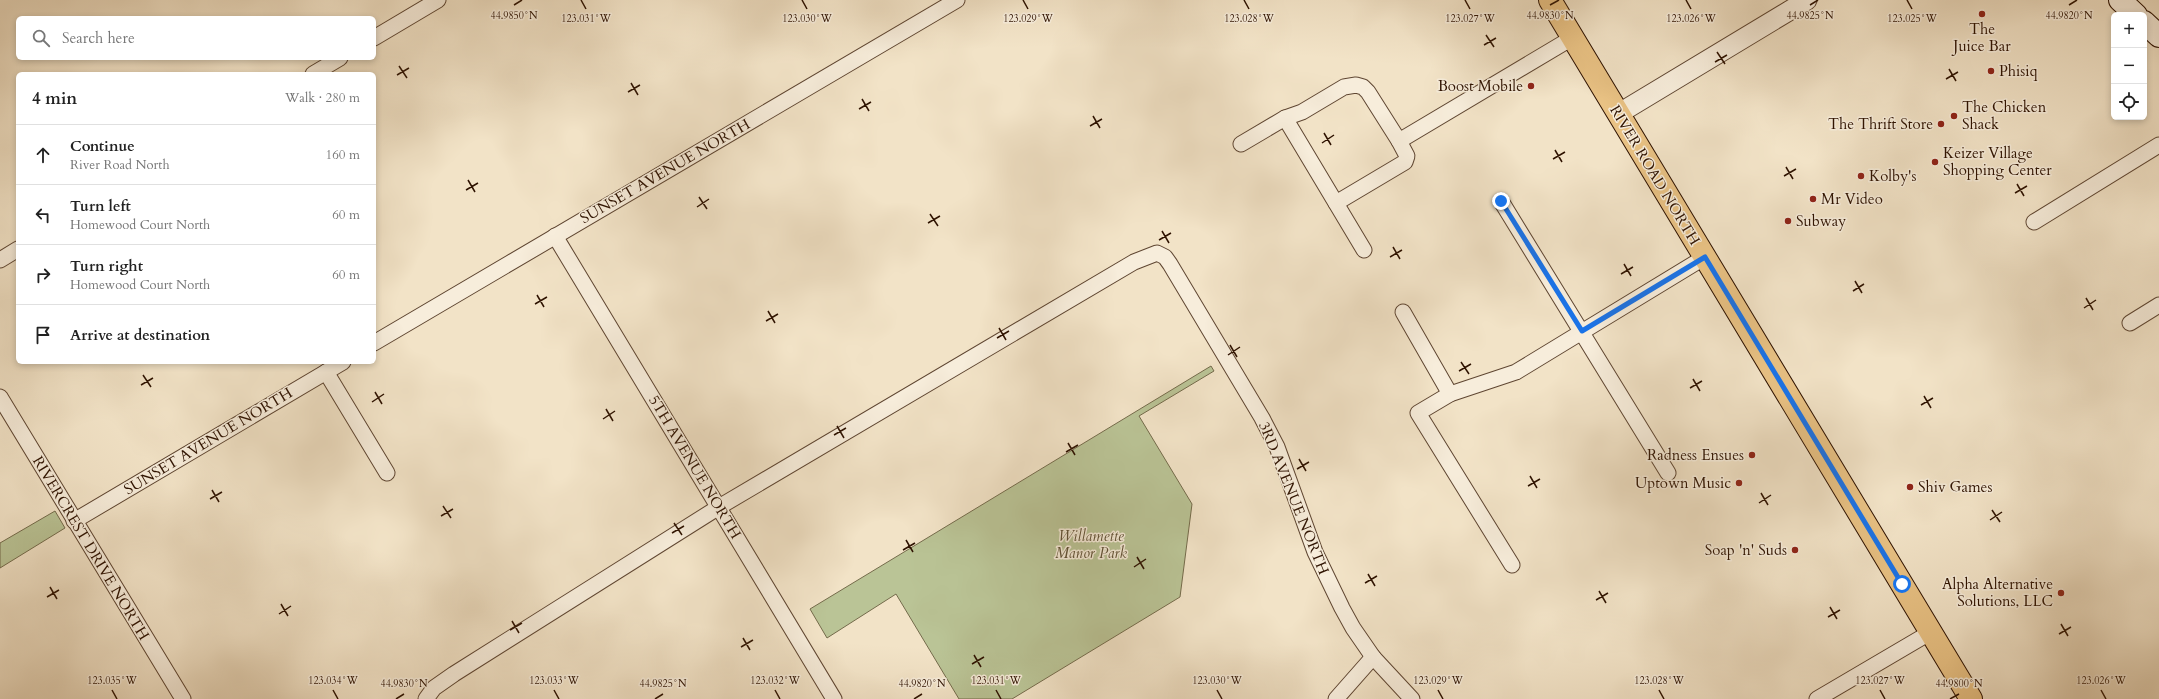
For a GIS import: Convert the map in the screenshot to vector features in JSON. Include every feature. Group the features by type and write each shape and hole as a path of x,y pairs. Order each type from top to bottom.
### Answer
{"main road":[{"name":"RIVER ROAD NORTH","path":"1550,0 1971,699"},
{"path":"2120,0 2133,12"},
{"path":"2147,25 2159,36"}],"street":[{"path":"376,37 438,0"},
{"name":"SUNSET AVENUE NORTH","path":"376,342 957,0"},
{"path":"1618,114 1807,0"},
{"path":"1399,141 1572,38"},
{"path":"316,72 337,60"},
{"path":"1241,144 1284,118 1302,112 1344,87 1356,85 1363,87 1368,92 1407,156 1404,162 1336,203"},
{"path":"1284,118 1364,250"},
{"path":"2034,222 2159,145"},
{"path":"1501,201 1668,473"},
{"name":"5TH AVENUE NORTH","path":"555,236 834,699"},
{"path":"0,260 16,250"},
{"name":"3RD AVENUE NORTH","path":"719,507 1134,262 1157,253 1164,257 1170,264 1262,418 1277,447 1315,552 1335,596 1353,628 1373,657 1412,699"},
{"path":"1512,565 1418,413 1450,394 1516,372 1705,257"},
{"path":"2130,323 2159,305"},
{"path":"1403,312 1450,394"},
{"name":"SUNSET AVENUE NORTH","path":"74,521 339,364"},
{"path":"326,372 387,473"},
{"name":"RIVERCREST DRIVE NORTH","path":"0,397 183,699"},
{"path":"426,699 434,688 454,674 719,507"},
{"path":"1817,699 1931,632"},
{"path":"1336,699 1373,657"}],"green space":[{"name":"Willamette Manor Park","path":"1211,366 1214,371 1139,416 1192,504 1180,597 1012,699 959,699 896,594 827,638 810,609"},
{"path":"55,511 65,528 0,568 0,543"}],"place":[{"name":"The Juice Bar","path":"1982,14"},
{"name":"Phisiq","path":"1991,71"},
{"name":"Boost Mobile","path":"1531,86"},
{"name":"The Chicken Shack","path":"1954,116"},
{"name":"The Thrift Store","path":"1941,124"},
{"name":"Keizer Village Shopping Center","path":"1935,162"},
{"name":"Kolby's","path":"1861,176"},
{"name":"Mr Video","path":"1813,199"},
{"name":"Subway","path":"1788,221"},
{"name":"Radness Ensues","path":"1752,455"},
{"name":"Uptown Music","path":"1739,483"},
{"name":"Shiv Games","path":"1910,487"},
{"name":"Soap 'n' Suds","path":"1795,550"},
{"name":"Alpha Alternative Solutions, LLC","path":"2061,593"}],"route":[{"path":"1501,201 1582,331 1705,257 1902,584"}]}
